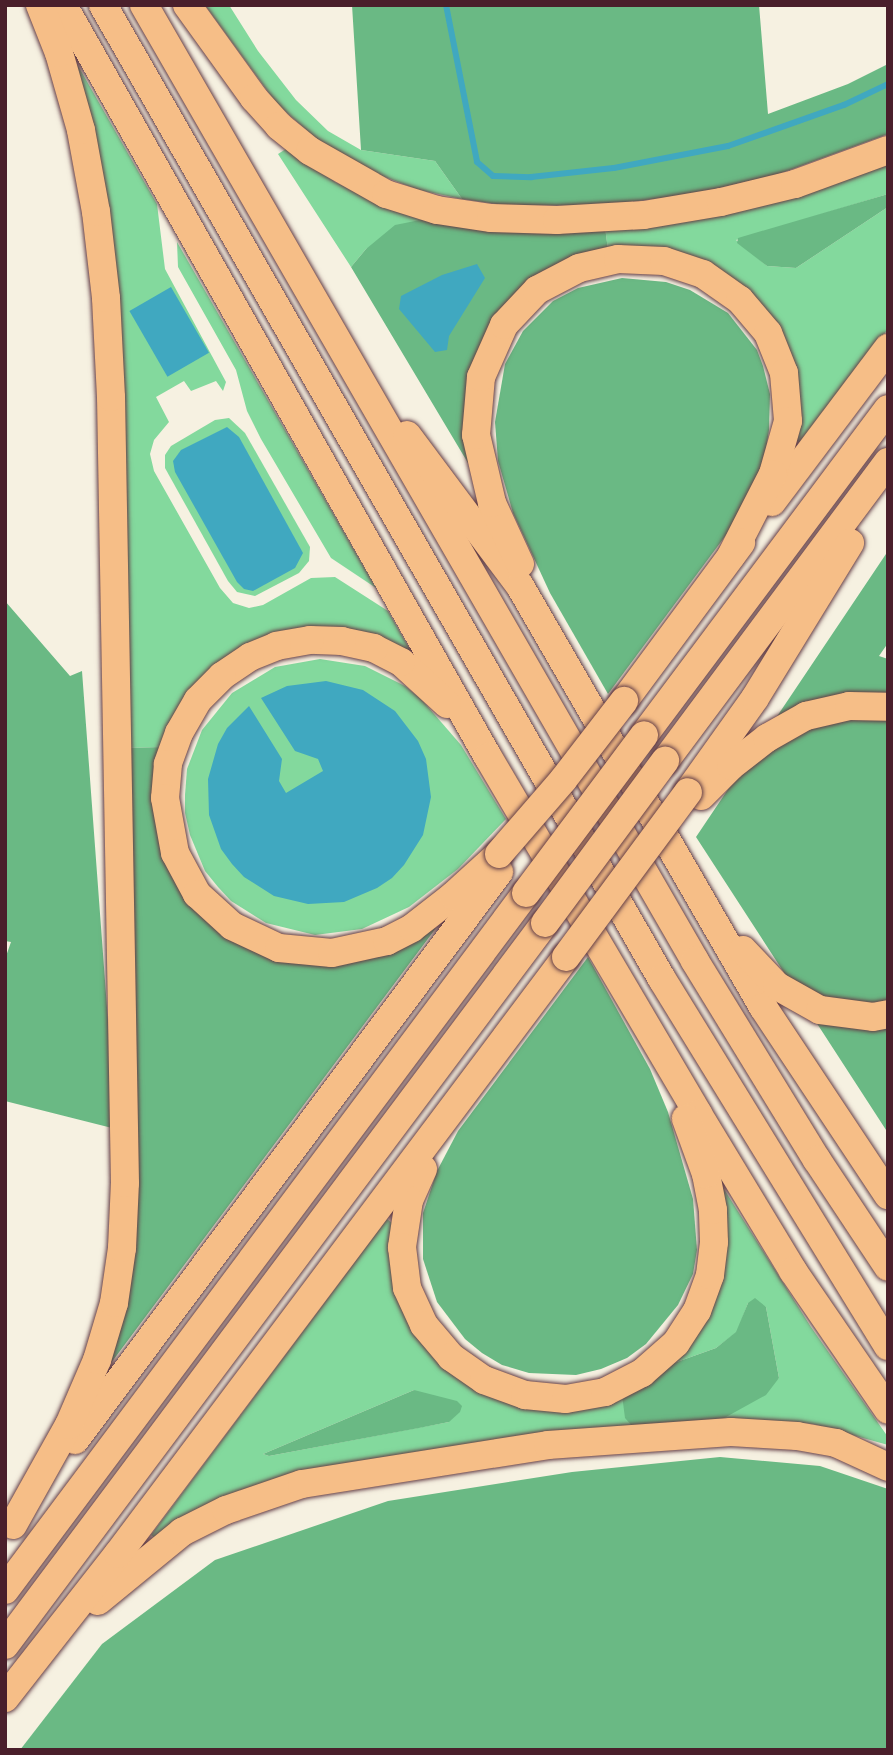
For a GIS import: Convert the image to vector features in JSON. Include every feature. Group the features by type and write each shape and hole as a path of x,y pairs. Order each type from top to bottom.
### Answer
{"highway":[{"path":"9,1531 69,1425 97,1360 114,1303 122,1248 125,1183 111,397 106,298 96,212 81,130 60,53 40,5"},
{"path":"63,5 488,757 779,1249 888,1410"},
{"path":"103,5 662,979 888,1346"},
{"path":"144,5 735,1028 888,1267"},
{"path":"187,5 254,99 289,134 344,173 386,194 437,210 491,218 557,220 644,215 721,202 795,184 888,150"},
{"path":"575,680 492,503 476,435 481,377 504,325 537,290 579,268 618,259 664,261 703,274 740,300 768,333 784,373 788,421 773,474 732,556"},
{"path":"338,342 494,548 575,680 763,1007 888,1195"},
{"path":"9,1531 502,859 624,701 888,348"},
{"path":"5,1590 888,409"},
{"path":"5,1645 888,463"},
{"path":"5,1698 470,1088 641,855 691,798 755,698 831,570 888,486"},
{"path":"488,757 444,701 401,662 374,648 342,641 299,642 250,657 222,676 198,700 179,733 167,764 167,819 174,853 185,875 213,911 254,938 279,948 332,953 387,941 412,929 502,859"},
{"path":"691,798 767,738 807,716 849,706 888,706"},
{"path":"711,914 778,986 820,1010 873,1017 888,1014"},
{"path":"470,1088 426,1162 409,1200 402,1247 407,1288 424,1325 451,1357 484,1380 525,1395 566,1399 605,1392 642,1373 676,1343 697,1311 710,1275 714,1242 713,1210 705,1174 654,1038"},
{"path":"42,1652 134,1569 182,1532 226,1510 302,1484 548,1445 732,1432 797,1436 836,1443 888,1466"}],"green space":[{"path":"205,5 229,5 258,51 296,100 328,131 361,150 435,161 462,199 419,190 369,171 321,143 277,104"},
{"path":"352,5 759,5 768,114 848,84 888,64 888,134 776,175 693,194 599,206 503,205 462,199 435,161 361,150"},
{"path":"77,64 157,204 165,269 226,382 223,391 216,381 191,391 184,381 156,397 169,422 154,440 150,454 154,471 220,588 233,603 249,608 263,605 311,578 335,577 388,611 412,653 291,633 162,747 125,748 125,616 72,67"},
{"path":"289,147 335,182 425,219 366,249 351,267 278,154"},
{"path":"888,159 888,194 736,240 767,266 796,268 888,207 888,329 802,445 796,440 760,305 608,250 605,227"},
{"path":"888,194 888,207 796,268 767,266 737,243 738,238"},
{"path":"425,219 605,227 608,250 521,291 468,463 351,267 366,249 395,225"},
{"path":"177,242 376,588 331,558 261,439 247,411 236,370 178,267"},
{"path":"622,278 666,282 690,290 728,313 757,350 763,366 770,394 769,430 764,463 732,527 608,694 550,593 513,513 498,461 495,422 505,364 523,331 553,301 578,288"},
{"path":"229,418 245,433 310,547 309,561 299,573 255,596 237,592 228,581 165,468 165,455 171,446 215,420"},
{"path":"888,551 888,643 879,656 888,659 888,1133 696,837"},
{"path":"5,601 70,676 82,671 116,1129 5,1101 5,959 11,942 5,941"},
{"path":"320,659 365,666 405,686 422,700 461,745 506,819 458,869 409,907 362,929 315,935 266,923 231,901 218,887 205,871 190,835 185,813 185,795 187,769 202,730 232,693 275,667"},
{"path":"162,747 158,829 262,954 436,928 108,1367 125,748"},
{"path":"588,957 650,1069 668,1112 693,1199 697,1250 693,1274 678,1305 646,1344 627,1358 601,1369 576,1375 529,1373 502,1365 482,1353 465,1339 437,1302 423,1259 423,1213 437,1171 458,1131"},
{"path":"717,1178 811,1327 888,1437 888,1445 813,1424 758,1420 717,1422 779,1378 766,1307 748,1303 737,1332 716,1348 674,1363 691,1344"},
{"path":"387,1219 392,1223 392,1249 471,1383 622,1395 633,1427 521,1438 155,1538 151,1535","holes":["414,1390 449,1422 269,1456 263,1454"]},
{"path":"755,1298 766,1307 779,1378 766,1395 717,1422 633,1427 625,1418 622,1395 656,1377 674,1363 716,1348 736,1332 748,1303"},
{"path":"414,1390 457,1401 462,1406 460,1412 449,1422 269,1456 263,1454"},
{"path":"720,1457 820,1466 888,1489 888,1750 20,1750 102,1644 215,1560 388,1501 572,1472"}],"water":[{"path":"477,264 485,278 449,336 447,350 435,352 399,309 401,296 442,275"},
{"path":"171,287 209,353 167,377 129,311"},
{"path":"227,427 239,437 303,553 295,568 253,591 244,589 237,582 175,472 173,461 181,450"},
{"path":"326,681 363,690 395,711 418,741 426,759 431,797 423,835 404,865 392,878 377,888 344,902 308,904 274,896 244,877 232,864 221,849 209,815 208,779 218,744 227,728 249,706 282,759 279,781 286,793 323,771 318,759 295,751 261,698 287,686"}],"waterway":[{"path":"446,5 477,162 493,176 531,177 614,168 728,146 844,105 888,84"}]}
